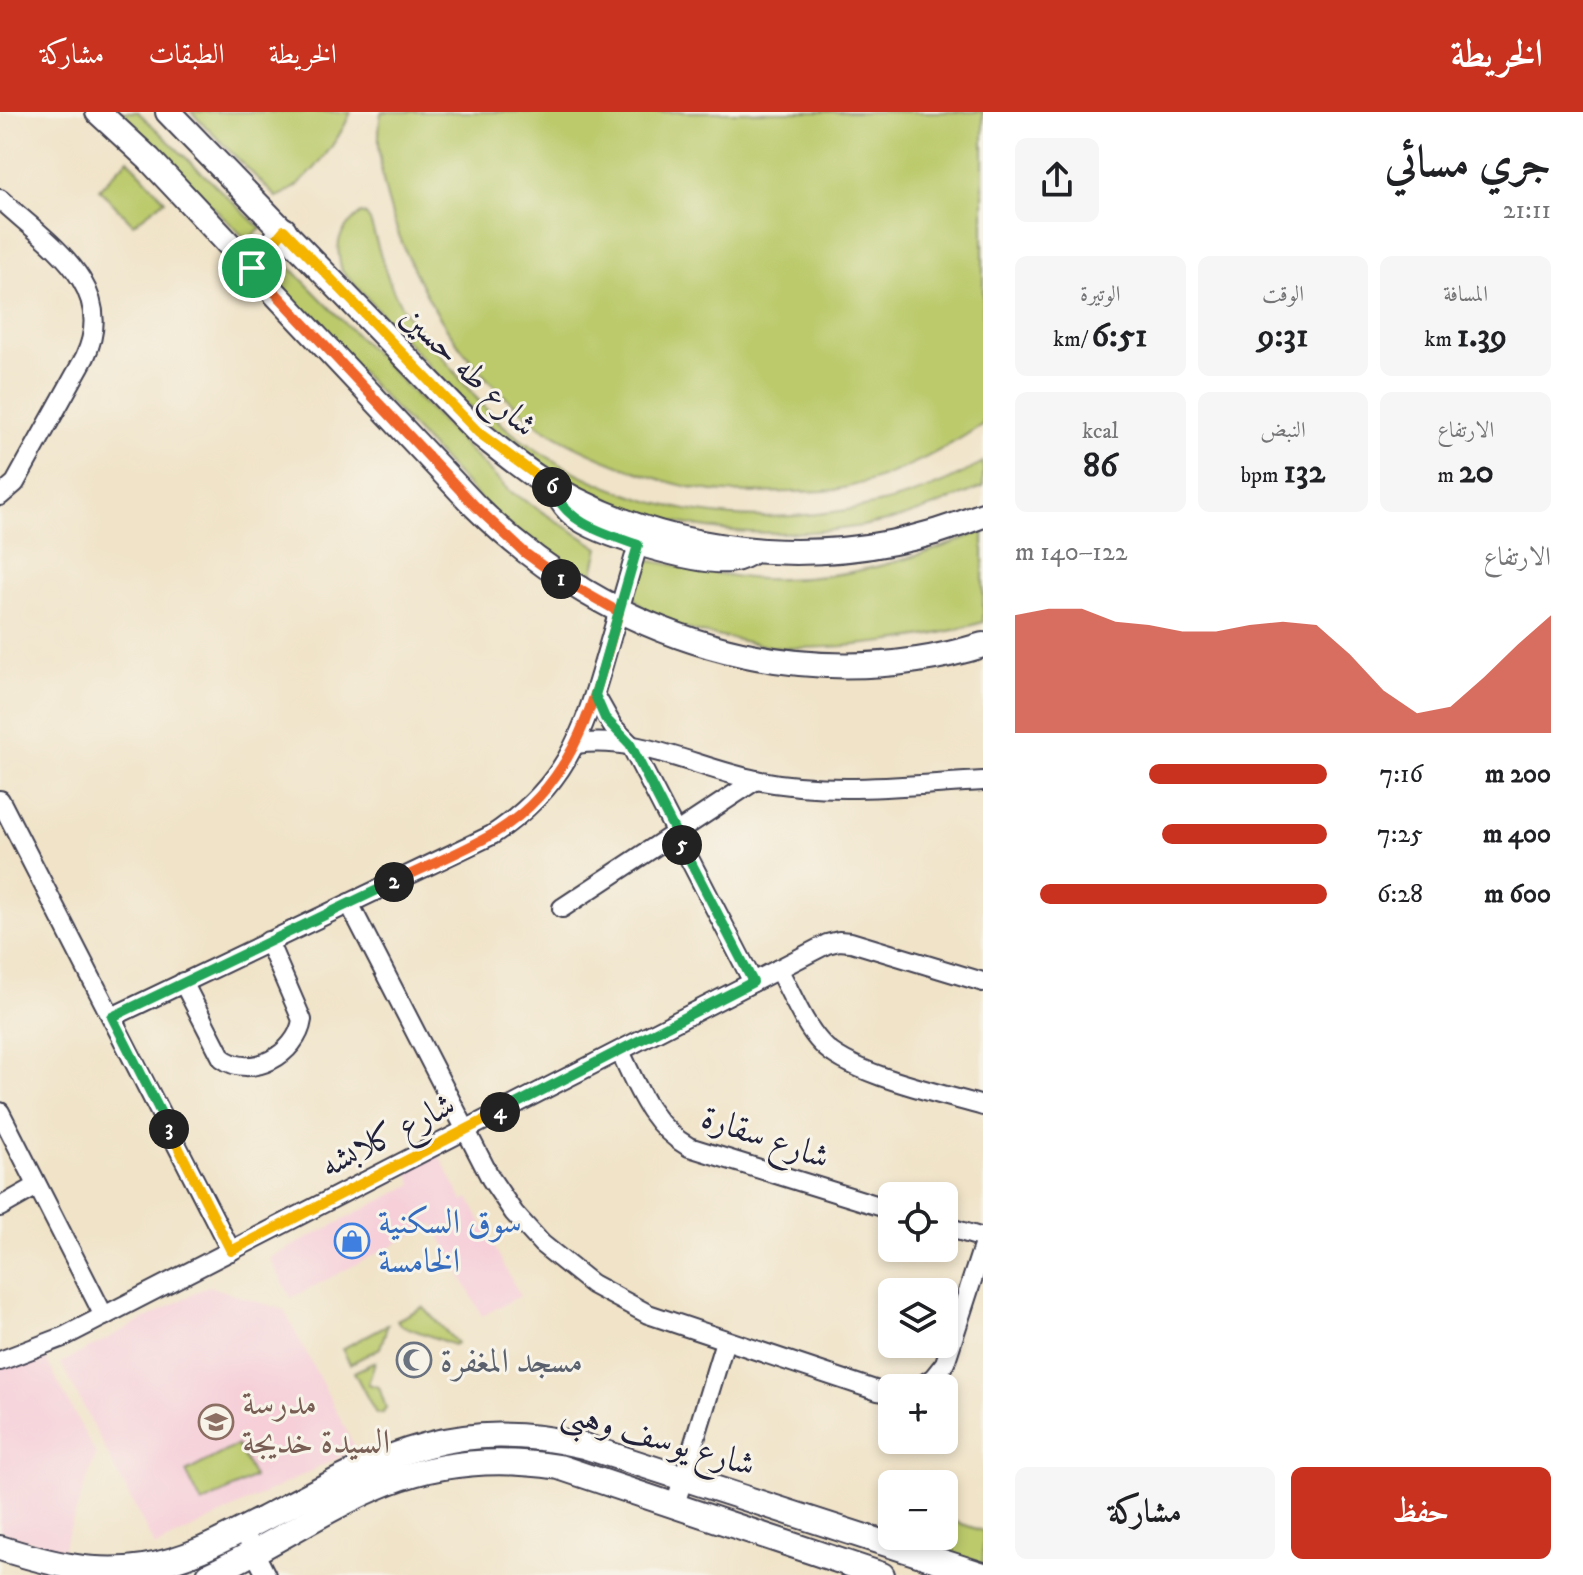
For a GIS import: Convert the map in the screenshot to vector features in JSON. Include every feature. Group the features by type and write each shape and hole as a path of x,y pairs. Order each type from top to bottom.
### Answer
{"main road":[{"path":"98,112 149,159 499,530 552,573 619,612 673,635 739,654 840,665 909,661 983,645"},
{"name":"شارع طه حسين","path":"168,112 479,433 551,487 646,529 709,545 758,551 805,552 870,547 935,532 983,515"},
{"path":"252,268 284,230"},
{"name":"شارع يوسف وهبى","path":"0,1548 54,1565 118,1570 142,1568 188,1556 389,1456 415,1447 468,1437 517,1435 562,1441 878,1540"},
{"name":"شارع يوسف وهبى","path":"209,1575 261,1564 378,1487 412,1474 460,1464 510,1461 559,1467 878,1574"},
{"path":"878,1574 884,1550"},
{"name":"شارع يوسف وهبى","path":"907,1550 983,1575"}],"street":[{"path":"0,199 80,276 92,298 95,322 91,346 85,357 15,483 0,496"},
{"path":"551,487 559,503 572,517 638,545 725,563 743,560 758,551"},
{"path":"112,1017 492,835 508,824 550,785 576,744 595,695 638,545"},
{"path":"595,695 605,718 630,744 753,982"},
{"path":"576,744 630,744 756,780 823,787 983,781"},
{"path":"562,908 756,780"},
{"path":"0,800 231,1251"},
{"path":"349,903 502,1197 527,1228 558,1258 592,1284 648,1314 878,1389"},
{"path":"183,982 222,1058 241,1068 264,1062 295,1042 302,1020 268,941"},
{"name":"شارع كلابشه","path":"0,1361 40,1348 104,1316 827,944 845,941 983,982"},
{"path":"778,969 814,1034 839,1059 861,1069 983,1106"},
{"name":"شارع سقارة","path":"620,1051 647,1108 666,1131 689,1147 878,1206"},
{"path":"0,1112 104,1316"},
{"path":"0,1207 37,1186"},
{"path":"958,1230 983,1238"},
{"path":"936,1374 945,1363 983,1246"},
{"path":"675,1505 725,1341"},
{"path":"243,1530 261,1564"}],"shaded area":[{"name":"سوق السكنية الخامسة","path":"436,1150 463,1201 469,1198 520,1296 482,1316 434,1224 291,1298 270,1258 413,1184 405,1166"},
{"name":"مدرسة السيدة خديجة","path":"208,1286 284,1310 356,1449 155,1547 61,1363"},
{"path":"43,1353 96,1455 62,1551 0,1531 0,1365"}],"green space":[{"path":"112,112 138,112 261,229 247,240"},
{"path":"191,112 351,112 330,149 310,174 276,197"},
{"path":"381,112 983,112 983,424 948,446 893,473 854,486 819,491 743,493 693,488 625,467 561,438 532,420 485,377 459,346 426,294 400,238 387,196 379,154"},
{"path":"128,159 165,200 133,224 99,189"},
{"path":"361,213 370,221 389,279 405,312 471,392 523,441 591,480 663,505 738,516 777,517 881,503 944,482 983,462 983,487 892,520 825,531 790,533 721,530 654,517 622,506 541,465 506,440 442,379 342,271 338,252 340,238"},
{"path":"282,259 508,490 599,548 591,581 560,563 496,516 268,274"},
{"path":"983,531 983,622 936,634 857,645 776,647 681,627 655,615 633,596 637,569 644,560 745,578 817,577 902,560"},
{"path":"423,1307 457,1343 454,1345 400,1325 397,1320"},
{"path":"388,1324 380,1348 350,1364 342,1349"},
{"path":"375,1362 368,1384 379,1387 386,1408 383,1413 376,1414 354,1372"},
{"path":"237,1445 254,1477 202,1504 186,1472"},
{"path":"958,1523 983,1531 983,1565 937,1550 958,1550"}],"place":[{"name":"سوق السكنية الخامسة","path":"352,1241"},
{"name":"مسجد المغفرة","path":"414,1360"},
{"name":"مدرسة السيدة خديجة","path":"216,1422"}],"route":[{"path":"252,268 284,230 479,433 551,487 565,511 579,522 638,545 619,612 595,695 605,718 630,744 753,982 231,1251 112,1017 492,835 508,824 550,785 571,754 587,721 619,612 552,573 499,530 252,268"}]}
